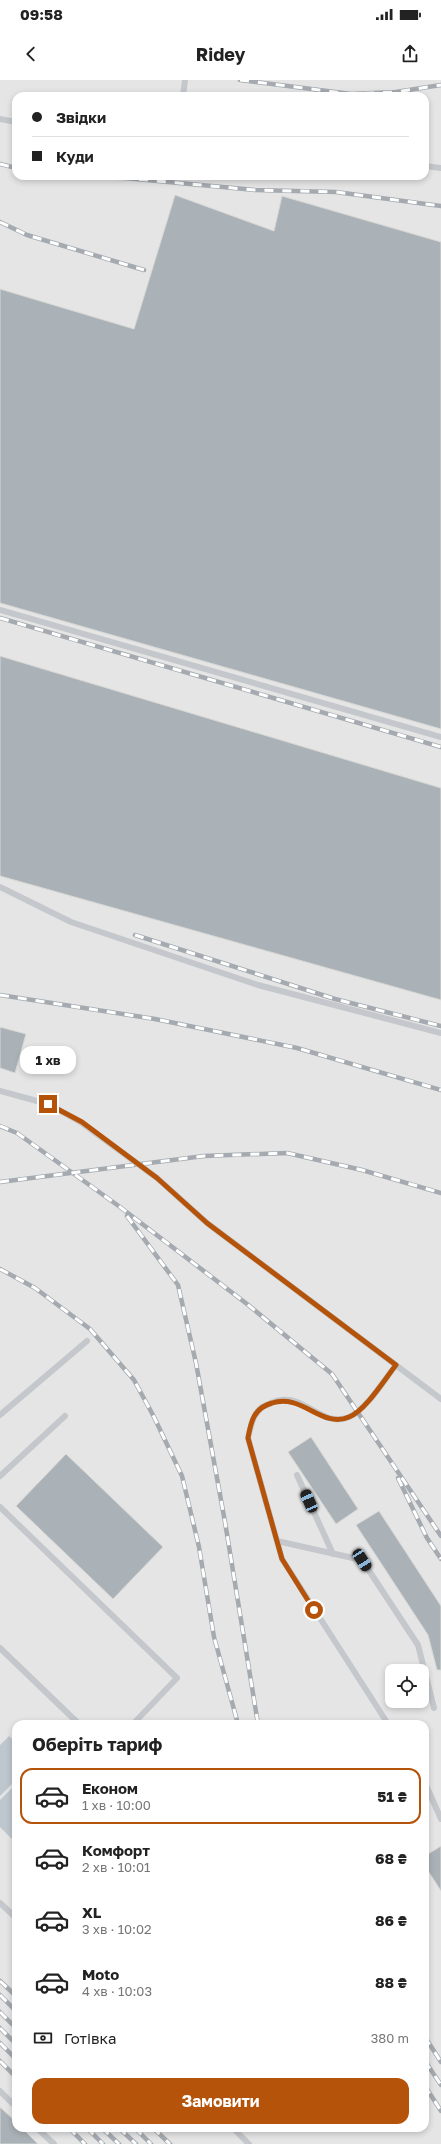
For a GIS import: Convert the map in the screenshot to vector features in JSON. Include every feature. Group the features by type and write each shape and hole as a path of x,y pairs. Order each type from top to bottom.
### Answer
{"lane":[{"path":"184,92 185,80"},
{"path":"0,119 12,121"},
{"path":"429,166 441,168"},
{"path":"0,610 441,737"},
{"path":"0,887 71,922 258,985 441,1033"},
{"path":"0,1091 48,1104 82,1122 157,1178 207,1223 441,1399"},
{"path":"0,1415 87,1341"},
{"path":"385,1720 282,1559 248,1438 252,1419 264,1405 282,1399 300,1404 316,1413 335,1420 348,1418 358,1412 396,1365"},
{"path":"0,1476 65,1416"},
{"path":"297,1475 333,1554"},
{"path":"0,1507 177,1678 137,1720"},
{"path":"276,1541 362,1560 418,1645 434,1708"},
{"path":"0,1648 74,1720"},
{"path":"429,1792 441,1819"},
{"path":"0,1903 12,1914"},
{"path":"0,2091 12,2103"},
{"path":"41,2132 54,2144"},
{"path":"237,2132 249,2144"}],"shaded area":[{"path":"0,80 441,80 441,2144 0,2144"},
{"path":"9,1736 12,1739 12,1784 0,1796 0,1745"},
{"path":"12,1788 12,1839 0,1827 0,1800"}],"building":[{"path":"175,195 274,231 282,196 441,242 441,729 0,603 0,289 134,329"},
{"path":"0,656 441,788 441,1000 0,876"},
{"path":"0,1027 26,1034 15,1073 0,1068"},
{"path":"311,1437 358,1509 336,1524 288,1452"},
{"path":"66,1454 163,1547 113,1599 16,1506"},
{"path":"379,1511 441,1606 441,1670 437,1670 428,1635 356,1525"},
{"path":"441,1846 441,1891 429,1872 429,1854"},
{"path":"0,2107 12,2118 12,2132 26,2132 38,2144 0,2144"}],"railway":[{"path":"240,80 335,92"},
{"path":"396,92 441,85"},
{"path":"0,164 12,167"},
{"path":"147,180 255,190 336,192 441,206"},
{"path":"0,222 27,235 144,270"},
{"path":"0,618 441,747"},
{"path":"135,935 335,999 441,1026"},
{"path":"0,995 155,1019 297,1048 441,1090"},
{"path":"0,1126 17,1133 120,1207 247,1304 332,1374 441,1536"},
{"path":"0,1182 204,1156 287,1153 362,1170 441,1193"},
{"path":"127,1216 178,1285 196,1363 225,1522 257,1720"},
{"path":"0,1269 35,1288 90,1329 134,1380 154,1417 182,1476 199,1547 214,1637 237,1720"},
{"path":"398,1478 427,1538 441,1559"},
{"path":"0,1981 12,1992"},
{"path":"0,1995 12,2007"},
{"path":"0,2012 12,2024"},
{"path":"0,2028 12,2040"},
{"path":"0,2043 12,2055"},
{"path":"429,2043 441,2062"},
{"path":"0,2061 12,2073"},
{"path":"429,2067 441,2085"},
{"path":"429,2092 441,2111"},
{"path":"73,2132 85,2144"},
{"path":"91,2132 103,2144"},
{"path":"106,2132 119,2144"},
{"path":"123,2132 136,2144"},
{"path":"139,2132 151,2144"},
{"path":"157,2132 170,2144"}],"route":[{"path":"48,1104 82,1122 157,1178 207,1223 396,1365 358,1412 348,1418 335,1420 316,1413 300,1404 282,1399 264,1405 252,1419 248,1438 282,1559 314,1610"}]}
